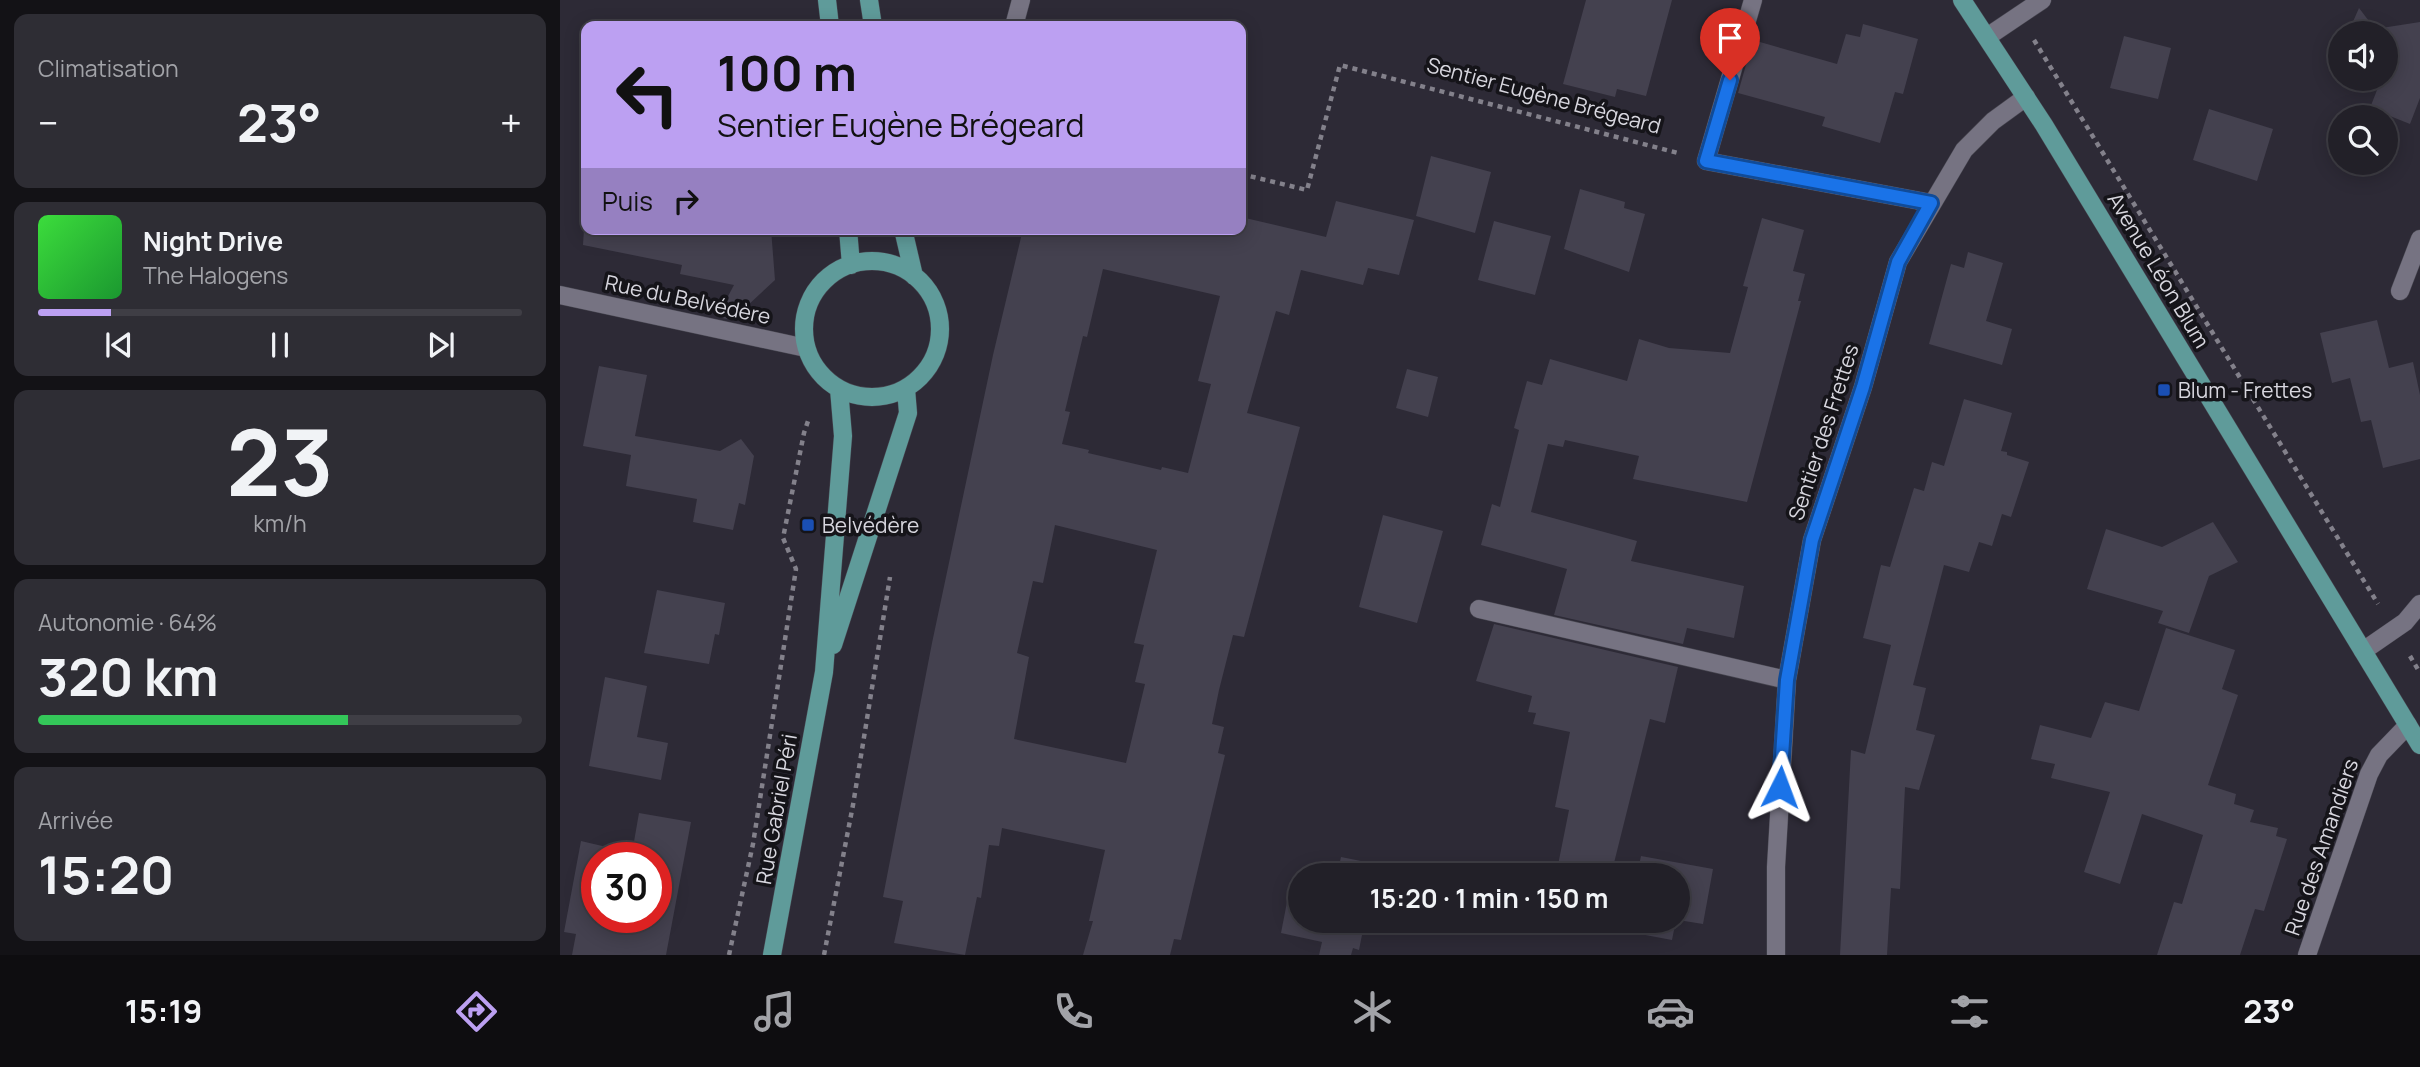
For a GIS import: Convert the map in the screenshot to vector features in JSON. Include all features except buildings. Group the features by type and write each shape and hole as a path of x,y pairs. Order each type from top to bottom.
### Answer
{"main road":[{"path":"827,0 829,21"},
{"path":"869,0 872,21"},
{"name":"Avenue Léon Blum","path":"1962,0 2026,97 2420,746"},
{"path":"848,235 851,265"},
{"path":"905,235 914,276"},
{"path":"870,261 893,264 914,276 930,293 939,315 939,341 924,373 906,389 884,397 864,397 839,389 823,377 806,348 804,329 808,306 814,293 830,275 851,265 870,261"},
{"name":"Rue Gabriel Péri","path":"772,955 824,672 843,436 839,389"},
{"name":"Rue Gabriel Péri","path":"824,672 908,413 906,389"}],"street":[{"path":"1015,21 1021,0"},
{"path":"1754,0 1706,161 1931,203"},
{"path":"1987,37 2042,0"},
{"name":"Sentier des Frettes","path":"1776,955 1777,840 1787,680 1812,540 1863,387 1898,262 1964,150 1993,121 2026,97"},
{"path":"2400,291 2420,239"},
{"name":"Rue du Belvédère","path":"560,295 806,348"},
{"path":"2363,650 2405,622 2420,604"},
{"path":"1479,609 1787,680"},
{"name":"Rue des Amandiers","path":"2307,955 2369,774 2379,755 2408,725"}],"path":[{"path":"2019,16 2420,673"},
{"name":"Sentier Eugène Brégeard","path":"1246,175 1307,190 1340,65 1706,161"},
{"path":"729,955 753,844 796,569 783,538 804,433 823,377"},
{"path":"824,955 853,805 891,571"}],"place":[{"name":"Blum - Frettes","path":"2164,390"},
{"name":"Belvédère","path":"808,525"}],"route":[{"path":"1730,80 1706,161 1931,203 1898,262 1863,387 1812,540 1787,680 1780,787"}]}
